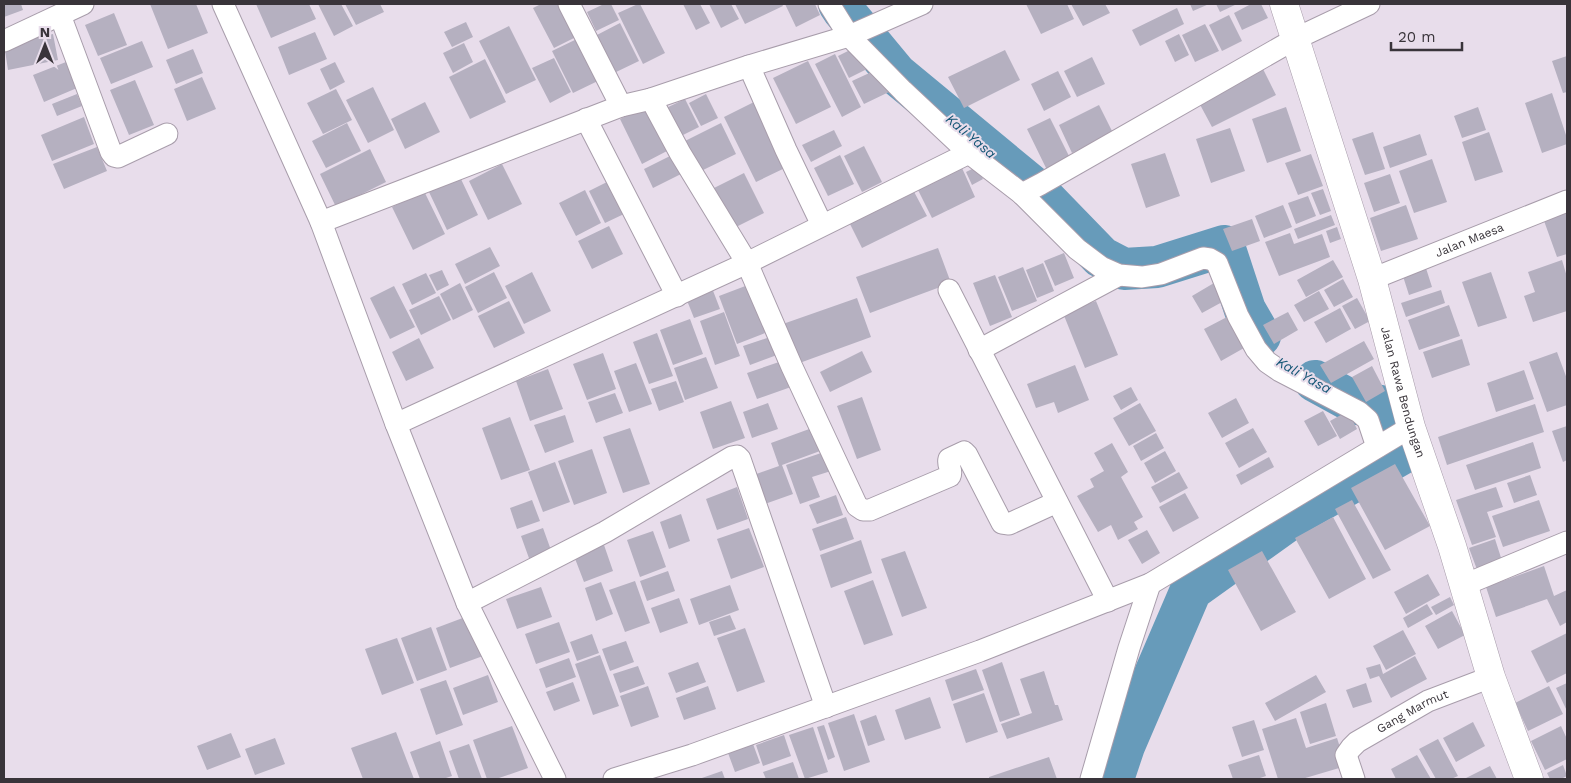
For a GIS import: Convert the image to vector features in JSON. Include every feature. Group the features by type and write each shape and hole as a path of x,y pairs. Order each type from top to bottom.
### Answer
{"street":[{"path":"4,41 83,4"},
{"path":"222,4 321,222 396,424 467,602 555,779"},
{"path":"570,4 621,106"},
{"path":"829,4 859,31 903,92 969,153 1032,189 1077,250 1101,267 1119,275 1142,277 1161,274 1203,258 1217,263 1238,316 1256,349 1266,362 1359,412 1368,420 1378,446"},
{"path":"321,222 621,106 651,99 859,31 922,4"},
{"name":"Jalan Rawa Bendungan","path":"1284,4 1372,279 1405,431 1464,585 1491,677 1530,779"},
{"path":"1032,189 1295,40 1369,4"},
{"path":"60,15 114,156 118,156 167,134"},
{"path":"749,66 822,225"},
{"path":"651,99 680,153 747,263 857,506 863,510 874,508 950,476 949,460 964,452 1002,523 1009,524 1057,502"},
{"path":"586,119 677,296"},
{"path":"396,424 747,263 969,153"},
{"name":"Jalan Maesa","path":"1372,279 1567,201"},
{"path":"979,350 1119,275"},
{"path":"949,290 1108,601"},
{"path":"614,779 692,755 980,651 1150,584 1405,431"},
{"path":"467,602 605,532 732,457 738,456 826,707"},
{"path":"1464,585 1567,542"},
{"path":"1091,779 1129,648 1150,584"},
{"name":"Gang Marmut","path":"1354,779 1346,755 1351,748 1369,734 1428,701 1491,677"}],"building":[{"path":"4,4 21,4 23,10 4,17"},
{"path":"150,4 196,4 208,33 168,49"},
{"path":"256,4 309,4 316,19 271,38"},
{"path":"318,4 341,4 353,26 334,36"},
{"path":"345,4 380,4 384,12 356,25"},
{"path":"541,4 564,4 580,35 554,48 533,8"},
{"path":"604,4 611,4 619,20 596,31 587,12"},
{"path":"640,4 665,53 643,64 618,13"},
{"path":"683,4 700,4 710,23 696,30"},
{"path":"709,4 731,4 739,19 721,28"},
{"path":"735,4 782,4 783,6 745,24"},
{"path":"785,4 815,4 820,15 796,27"},
{"path":"1026,4 1067,4 1074,19 1041,34"},
{"path":"1071,4 1105,4 1110,13 1083,26"},
{"path":"1190,4 1209,4 1193,11"},
{"path":"1216,4 1237,4 1220,12"},
{"path":"1251,4 1261,4 1268,18 1242,30 1234,13"},
{"path":"1177,8 1184,24 1140,46 1132,30"},
{"path":"114,13 127,45 98,56 85,25"},
{"path":"1229,15 1242,41 1222,51 1209,25"},
{"path":"466,22 473,37 452,47 444,32"},
{"path":"620,23 639,61 614,73 595,36"},
{"path":"1205,24 1219,51 1195,62 1182,35"},
{"path":"509,26 536,80 506,94 479,41"},
{"path":"315,32 327,59 289,75 278,47"},
{"path":"53,34 58,60 8,70 4,44"},
{"path":"1179,34 1189,55 1175,62 1165,41"},
{"path":"581,37 602,79 573,93 552,51"},
{"path":"142,41 153,67 111,84 100,58"},
{"path":"464,43 473,62 453,73 443,53"},
{"path":"858,46 869,68 849,78 838,56"},
{"path":"193,49 203,73 176,84 166,60"},
{"path":"1005,50 1020,80 964,108 948,77"},
{"path":"835,54 861,107 842,117 815,64"},
{"path":"1567,56 1567,92 1563,93 1552,61"},
{"path":"1092,57 1105,84 1077,97 1064,71"},
{"path":"554,58 571,92 550,103 532,68"},
{"path":"485,59 506,102 470,119 449,77"},
{"path":"808,61 831,107 796,124 773,78"},
{"path":"66,62 77,88 44,102 33,75"},
{"path":"335,62 345,82 330,90 320,69"},
{"path":"1262,67 1276,95 1212,127 1197,99"},
{"path":"878,69 889,92 864,104 852,81"},
{"path":"1058,71 1071,97 1044,111 1031,84"},
{"path":"202,77 216,109 187,121 174,89"},
{"path":"135,80 154,125 129,135 110,90"},
{"path":"373,87 394,130 368,143 346,100"},
{"path":"336,89 352,120 323,134 307,103"},
{"path":"1552,93 1567,138 1567,144 1542,153 1525,103"},
{"path":"77,94 82,106 57,116 52,104"},
{"path":"706,94 718,118 701,126 689,103"},
{"path":"685,99 699,127 677,138 662,110"},
{"path":"425,102 440,132 405,149 391,119"},
{"path":"754,102 787,167 756,182 724,117"},
{"path":"1099,105 1113,133 1072,153 1059,125"},
{"path":"645,107 667,151 642,164 620,119"},
{"path":"1286,107 1301,151 1267,163 1252,119"},
{"path":"1478,107 1486,130 1462,138 1454,116"},
{"path":"84,117 94,144 52,161 41,135"},
{"path":"1050,118 1070,158 1047,170 1027,129"},
{"path":"347,123 361,151 326,168 312,141"},
{"path":"721,123 736,154 701,171 685,141"},
{"path":"1230,128 1245,171 1211,183 1196,139"},
{"path":"834,130 842,146 811,162 802,145"},
{"path":"1373,132 1385,169 1365,175 1352,139"},
{"path":"1489,132 1503,172 1475,181 1462,142"},
{"path":"1420,134 1427,155 1390,168 1383,147"},
{"path":"864,146 882,182 862,192 844,156"},
{"path":"97,147 107,171 64,189 53,164"},
{"path":"370,149 386,182 336,207 320,174"},
{"path":"1165,153 1180,196 1146,208 1131,164"},
{"path":"1311,154 1323,186 1298,195 1285,163"},
{"path":"672,155 681,174 653,188 644,169"},
{"path":"840,155 854,184 828,196 814,168"},
{"path":"1432,159 1447,202 1414,213 1399,171"},
{"path":"502,164 522,204 488,220 469,181"},
{"path":"976,167 983,179 972,185 966,172"},
{"path":"962,168 975,197 932,218 918,190"},
{"path":"744,173 764,213 734,228 714,188"},
{"path":"1390,174 1400,203 1374,212 1364,183"},
{"path":"460,177 478,215 447,230 429,192"},
{"path":"607,182 624,214 605,223 589,191"},
{"path":"912,188 927,216 862,248 848,220"},
{"path":"1323,189 1331,211 1320,215 1311,193"},
{"path":"585,190 601,223 576,236 559,203"},
{"path":"424,191 445,234 413,250 392,207"},
{"path":"1308,196 1316,216 1296,224 1288,203"},
{"path":"1283,205 1292,227 1264,238 1255,216"},
{"path":"1406,205 1418,239 1381,251 1370,218"},
{"path":"1567,210 1567,254 1557,257 1543,218"},
{"path":"1331,215 1335,225 1298,239 1294,229"},
{"path":"1252,219 1260,241 1232,251 1223,229"},
{"path":"609,226 623,254 592,269 578,241"},
{"path":"1337,227 1341,239 1330,243 1326,231"},
{"path":"1290,233 1294,244 1322,234 1330,257 1279,276 1265,242"},
{"path":"490,247 500,266 465,284 455,264"},
{"path":"938,248 951,283 870,313 856,277"},
{"path":"1064,253 1074,278 1055,286 1044,261"},
{"path":"1333,260 1343,277 1306,297 1297,280"},
{"path":"1562,260 1567,277 1567,311 1533,322 1524,296 1535,292 1528,272"},
{"path":"1424,262 1432,287 1409,295 1401,270"},
{"path":"1043,263 1054,291 1037,298 1026,270"},
{"path":"1023,267 1037,301 1012,311 998,277"},
{"path":"442,270 449,285 437,291 429,275"},
{"path":"494,272 507,298 478,313 465,287"},
{"path":"532,272 551,311 524,324 505,286"},
{"path":"1491,272 1507,318 1478,327 1462,282"},
{"path":"426,273 436,293 412,305 402,284"},
{"path":"995,275 1012,317 990,326 973,283"},
{"path":"1343,279 1353,297 1334,307 1324,290"},
{"path":"460,283 473,310 453,320 440,294"},
{"path":"1214,283 1224,301 1202,313 1192,296"},
{"path":"748,285 765,333 737,344 719,296"},
{"path":"394,286 415,327 390,339 370,298"},
{"path":"712,288 720,309 694,318 686,298"},
{"path":"1441,290 1445,303 1406,317 1401,303"},
{"path":"1319,291 1329,309 1304,322 1294,305"},
{"path":"439,296 451,320 421,335 409,310"},
{"path":"857,298 871,337 794,365 780,325"},
{"path":"1357,298 1370,321 1355,329 1342,306"},
{"path":"509,301 525,333 494,348 478,316"},
{"path":"1096,301 1118,355 1085,368 1063,313"},
{"path":"1449,305 1460,336 1419,350 1408,320"},
{"path":"1340,308 1351,329 1326,343 1314,322"},
{"path":"724,312 740,356 715,365 700,321"},
{"path":"1288,312 1298,330 1274,344 1263,325"},
{"path":"1227,317 1244,348 1221,361 1204,329"},
{"path":"690,319 703,354 673,365 660,330"},
{"path":"657,333 673,376 649,384 633,342"},
{"path":"770,337 777,355 750,365 743,346"},
{"path":"419,338 434,368 406,381 392,352"},
{"path":"1462,339 1470,365 1432,378 1423,352"},
{"path":"1364,341 1374,359 1331,383 1320,365"},
{"path":"862,351 872,372 830,392 820,372"},
{"path":"1557,352 1567,379 1567,405 1547,412 1529,362"},
{"path":"603,353 616,389 587,400 573,364"},
{"path":"706,357 718,388 685,400 674,368"},
{"path":"782,361 791,387 757,399 747,373"},
{"path":"636,363 652,404 629,412 614,371"},
{"path":"1075,365 1089,400 1058,413 1054,402 1036,408 1027,384"},
{"path":"1372,366 1385,391 1366,402 1352,377"},
{"path":"548,369 563,409 530,421 516,381"},
{"path":"1524,370 1534,399 1496,412 1487,383"},
{"path":"676,381 684,402 659,411 651,389"},
{"path":"1131,387 1138,400 1121,410 1113,396"},
{"path":"615,393 623,413 596,423 588,402"},
{"path":"862,397 881,450 857,459 837,406"},
{"path":"1236,398 1249,423 1222,438 1208,413"},
{"path":"731,401 745,438 713,449 700,412"},
{"path":"768,403 778,429 752,438 743,412"},
{"path":"1140,403 1156,431 1129,446 1113,418"},
{"path":"1535,404 1544,432 1447,465 1438,437"},
{"path":"1323,411 1337,436 1318,446 1304,421"},
{"path":"1348,411 1357,429 1340,439 1330,421"},
{"path":"565,415 574,442 545,453 534,425"},
{"path":"510,417 530,470 501,480 482,428"},
{"path":"1567,426 1567,460 1563,462 1552,431"},
{"path":"630,428 650,484 623,493 603,437"},
{"path":"812,428 820,451 782,465 793,494 759,506 748,477 779,466 771,443"},
{"path":"1253,428 1267,452 1239,468 1225,443"},
{"path":"1156,433 1164,448 1141,461 1133,446"},
{"path":"1533,442 1541,468 1475,490 1466,465"},
{"path":"1112,443 1128,472 1121,477 1143,517 1134,522 1138,529 1118,540 1111,525 1098,532 1077,496 1094,487 1090,479 1104,471 1094,453"},
{"path":"592,449 607,493 574,505 558,461"},
{"path":"1165,451 1176,471 1155,483 1144,463"},
{"path":"824,452 831,471 812,477 820,497 800,504 786,465"},
{"path":"1269,457 1274,467 1241,485 1236,475"},
{"path":"555,462 570,502 543,512 528,472"},
{"path":"1395,464 1430,526 1385,550 1351,488"},
{"path":"1179,472 1188,488 1160,503 1151,487"},
{"path":"1530,475 1537,495 1514,503 1507,483"},
{"path":"737,487 748,519 717,530 706,499"},
{"path":"1496,487 1503,507 1487,512 1496,537 1472,545 1456,500"},
{"path":"1185,493 1199,518 1173,532 1159,507"},
{"path":"836,495 843,515 817,524 809,505"},
{"path":"532,500 540,521 517,529 510,508"},
{"path":"1352,500 1391,570 1373,579 1335,509"},
{"path":"1539,500 1550,531 1503,547 1492,516"},
{"path":"681,514 690,541 669,549 660,522"},
{"path":"846,517 854,539 820,551 812,529"},
{"path":"1333,517 1366,579 1329,599 1295,538"},
{"path":"543,528 552,553 530,561 521,536"},
{"path":"749,528 764,567 731,579 717,539"},
{"path":"1147,530 1160,553 1142,564 1128,540"},
{"path":"653,531 666,567 640,577 627,540"},
{"path":"1495,539 1504,567 1479,575 1469,548"},
{"path":"861,540 872,573 831,588 820,555"},
{"path":"604,545 613,571 584,582 574,556"},
{"path":"905,551 927,608 902,617 881,559"},
{"path":"1262,551 1296,612 1261,631 1228,570"},
{"path":"1544,566 1554,596 1567,590 1567,622 1560,626 1547,599 1496,617 1486,587"},
{"path":"668,571 675,591 647,601 640,581"},
{"path":"1428,574 1440,595 1406,614 1394,592"},
{"path":"873,580 893,635 864,645 844,591"},
{"path":"635,581 650,623 625,632 609,590"},
{"path":"601,582 613,614 596,621 585,588"},
{"path":"730,585 739,610 699,625 690,599"},
{"path":"541,587 552,617 517,629 506,599"},
{"path":"1450,597 1454,605 1436,615 1431,607"},
{"path":"679,598 688,623 660,633 651,608"},
{"path":"1427,604 1433,614 1408,628 1403,618"},
{"path":"1452,611 1465,635 1438,649 1425,626"},
{"path":"730,615 736,629 714,636 709,622"},
{"path":"468,616 483,656 450,668 436,628"},
{"path":"559,622 570,652 536,664 525,634"},
{"path":"431,627 447,670 417,681 401,638"},
{"path":"745,628 765,682 737,692 717,638"},
{"path":"1403,630 1416,654 1386,670 1373,646"},
{"path":"1567,633 1567,673 1547,683 1531,651"},
{"path":"592,634 599,653 577,661 570,642"},
{"path":"397,638 414,683 382,695 365,649"},
{"path":"626,641 634,662 610,671 602,649"},
{"path":"600,655 619,706 593,715 575,664"},
{"path":"1415,656 1427,679 1391,698 1379,676 1370,679 1366,668 1380,664 1383,674"},
{"path":"569,658 576,677 546,688 539,669"},
{"path":"698,662 706,682 676,693 668,673"},
{"path":"1002,662 1020,715 1000,722 982,670"},
{"path":"638,666 645,684 620,693 613,674"},
{"path":"976,669 984,690 952,701 945,680"},
{"path":"1044,671 1055,705 1058,705 1063,720 1007,739 1001,724 1032,713 1020,679"},
{"path":"488,675 498,702 463,715 453,688"},
{"path":"1316,675 1326,692 1275,721 1265,703"},
{"path":"446,680 463,725 436,735 420,689"},
{"path":"573,682 580,701 554,711 546,692"},
{"path":"1366,683 1372,702 1353,708 1346,690"},
{"path":"1567,683 1567,711 1556,688"},
{"path":"648,686 659,717 631,727 620,696"},
{"path":"708,686 716,709 684,720 676,698"},
{"path":"1549,686 1563,714 1528,731 1515,703"},
{"path":"984,693 998,732 966,743 953,704"},
{"path":"930,697 941,728 905,740 895,710"},
{"path":"1326,703 1336,736 1310,744 1300,712"},
{"path":"854,714 870,762 844,771 828,723"},
{"path":"876,715 885,740 868,746 860,721"},
{"path":"1296,718 1306,748 1337,738 1346,766 1302,779 1278,779 1262,729"},
{"path":"1254,720 1264,750 1242,757 1232,727"},
{"path":"1473,722 1485,746 1456,762 1443,738"},
{"path":"824,725 835,757 828,760 817,727"},
{"path":"512,726 528,768 496,779 487,779 473,740"},
{"path":"1561,726 1567,739 1567,759 1545,770 1531,741"},
{"path":"813,727 828,772 805,779 789,735"},
{"path":"396,732 414,779 363,779 351,748"},
{"path":"231,733 241,757 207,770 197,746"},
{"path":"784,735 791,756 763,766 756,745"},
{"path":"275,738 285,764 255,775 245,749"},
{"path":"1438,739 1458,776 1451,779 1436,779 1419,749"},
{"path":"440,741 452,776 443,779 420,779 410,752"},
{"path":"469,744 482,779 459,779 449,751"},
{"path":"753,744 760,763 735,772 728,753"},
{"path":"1259,755 1266,776 1257,779 1233,779 1228,765"},
{"path":"1417,755 1431,779 1396,779 1391,769"},
{"path":"1049,757 1057,779 989,779 989,777"},
{"path":"793,762 799,779 766,779 763,772"},
{"path":"1563,765 1567,776 1561,779 1550,779 1547,773"},
{"path":"1490,766 1497,779 1464,779"},
{"path":"722,771 725,779 699,779"}],"waterway":[{"name":"Kali Yasa","path":"839,4 896,74 1034,188 1101,257 1124,269 1157,267 1224,246 1245,310 1260,336"},
{"name":"Kali Yasa","path":"1113,779 1124,746 1191,590 1300,512 1403,453 1381,406 1357,404 1315,381"}]}
